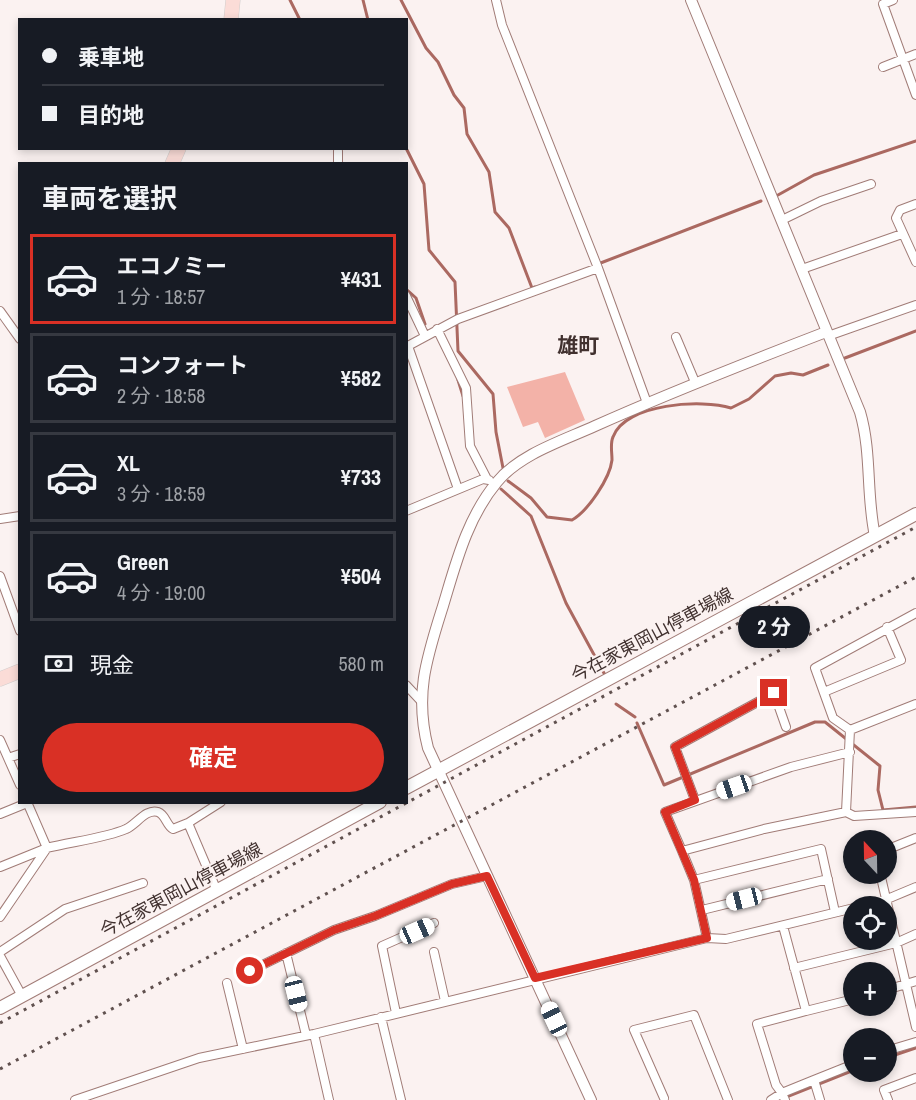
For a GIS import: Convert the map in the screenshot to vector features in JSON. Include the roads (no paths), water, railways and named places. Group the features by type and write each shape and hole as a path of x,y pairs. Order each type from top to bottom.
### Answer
{"main road":[{"path":"231,18 233,0"},
{"name":"今在家東岡山停車場線","path":"408,787 916,514"},
{"path":"0,679 18,672"},
{"name":"今在家東岡山停車場線","path":"0,1008 376,804"}],"street":[{"path":"496,0 502,24 597,265 647,403"},
{"path":"692,0 864,425 870,467 869,510 875,536"},
{"path":"893,0 883,4 916,95"},
{"path":"883,67 916,54"},
{"path":"338,151 338,162"},
{"path":"782,220 821,201 871,184"},
{"path":"916,204 900,210 896,218 916,262"},
{"path":"801,269 902,234"},
{"path":"408,346 457,319 597,265"},
{"path":"408,300 425,336"},
{"path":"408,511 458,489 492,480 540,451 694,382 916,305"},
{"path":"0,310 18,336"},
{"path":"437,329 466,388 470,414 470,446 492,480"},
{"path":"676,337 694,382"},
{"path":"408,350 458,489"},
{"path":"492,480 470,523 423,670 421,701 425,738 591,1100"},
{"path":"0,519 18,516"},
{"path":"0,576 18,626"},
{"path":"850,730 833,718 815,668 916,613"},
{"path":"824,692 901,660 887,627"},
{"path":"408,686 421,701"},
{"path":"695,800 675,747 774,693 786,727"},
{"path":"850,730 916,704"},
{"path":"846,812 850,730"},
{"path":"0,740 5,757 18,781"},
{"path":"707,938 694,880 665,812 850,746"},
{"path":"0,814 25,804"},
{"path":"27,804 47,848"},
{"path":"0,867 47,848 127,829 148,813 156,811 162,814 168,827 173,830 218,804"},
{"path":"682,851 764,829 846,812 854,816 916,812"},
{"path":"188,823 216,891"},
{"path":"897,846 916,838"},
{"path":"0,917 47,848"},
{"path":"694,880 821,849 835,912"},
{"path":"250,971 334,930 375,916 452,884 487,876"},
{"path":"702,910 828,879"},
{"path":"22,996 0,954 65,909 143,884"},
{"path":"895,896 916,887"},
{"path":"75,1100 199,1058 310,1034 707,938 726,939 843,910"},
{"path":"396,1013 382,946 434,923"},
{"path":"783,926 806,1011"},
{"path":"897,943 916,934"},
{"path":"897,947 916,1027"},
{"path":"794,968 867,950"},
{"path":"434,952 445,1001"},
{"path":"286,953 329,1100"},
{"path":"897,987 916,981"},
{"path":"226,983 243,1049"},
{"path":"784,1097 776,1085 757,1024 843,1002"},
{"path":"664,1099 634,1030 694,1015 728,1100"},
{"path":"381,1017 401,1100"},
{"path":"897,1048 916,1042"},
{"path":"771,1100 815,1084 843,1070"},
{"path":"888,1100 884,1090 916,1078"},
{"path":"815,1084 820,1100"}],"waterway":[{"path":"290,0 299,18"},
{"path":"363,0 368,18"},
{"path":"401,0 426,48 438,62 454,95 464,108 467,134 489,172 495,212 509,228 532,288 535,287"},
{"path":"778,195 814,175 916,141"},
{"path":"407,150 424,184 429,250 455,282 458,351 493,394 496,432 503,468"},
{"path":"598,264 761,201"},
{"path":"408,291 416,298 425,324"},
{"path":"845,358 916,331"},
{"path":"508,481 531,498 547,517 572,520 585,509 603,485 612,460 613,437 620,426 633,417 666,406 685,404 718,405 731,408 749,399 775,376 791,373 803,375 828,365"},
{"path":"458,380 463,396"},
{"path":"501,489 531,516 566,603 605,675"},
{"path":"616,704 635,717"},
{"path":"637,723 664,785 815,722 825,722 880,766 878,790 883,810 916,807"},
{"path":"897,1054 916,1048"},
{"path":"779,1100 843,1074"}],"railway":[{"path":"408,802 916,527"},
{"path":"0,1069 916,577"},
{"path":"0,1023 404,804"}],"district":[{"name":"雄町","path":"578,346"}]}
